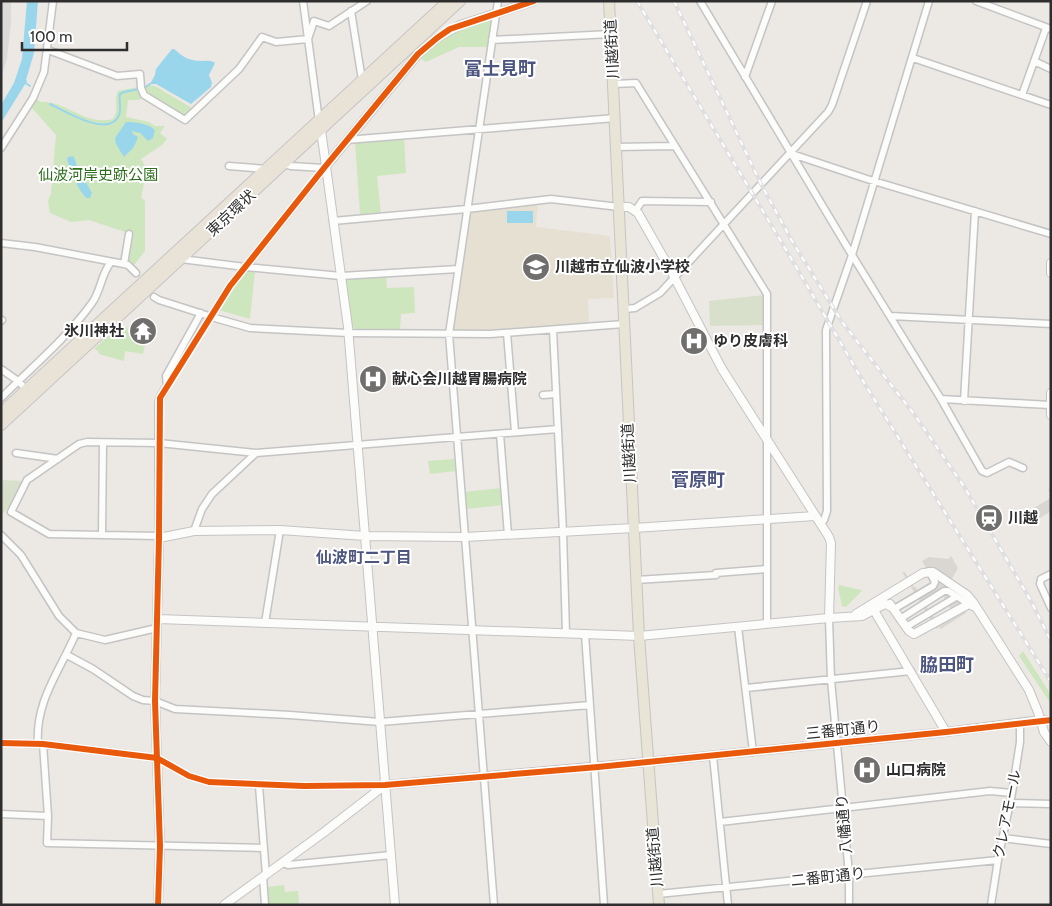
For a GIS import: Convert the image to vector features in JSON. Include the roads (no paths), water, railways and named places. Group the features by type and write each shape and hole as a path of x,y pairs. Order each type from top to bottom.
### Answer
{"highway":[{"name":"東京環状","path":"1,413 267,169 320,125 460,1"},
{"name":"東京環状","path":"1,425 284,164 362,80 447,2"}],"main road":[{"name":"川越街道","path":"609,1 639,636 658,900"}],"street":[{"path":"1,148 28,107 38,87 48,50 53,1"},
{"path":"303,1 348,333 395,905"},
{"path":"308,39 314,22 329,26 367,1"},
{"path":"494,905 449,334 498,1"},
{"path":"158,905 160,846 155,701 158,619 160,398 221,300 245,268 418,54 437,38 460,25 534,1"},
{"path":"700,1 984,472 987,473 1009,462 1023,468"},
{"path":"745,77 772,1"},
{"path":"624,309 635,308 660,293 828,112 832,105 866,1"},
{"path":"820,523 826,516 827,499 826,330 852,255 930,1"},
{"path":"976,1 1048,28 1022,95"},
{"path":"351,11 362,80"},
{"path":"492,40 611,34"},
{"path":"140,74 140,88 144,95 185,120 239,69 262,37 276,42 308,39"},
{"path":"48,50 117,76 140,74 146,69"},
{"path":"913,58 1051,105"},
{"path":"1034,61 1051,69"},
{"path":"614,84 636,83 767,294 767,624"},
{"path":"347,140 615,118"},
{"path":"616,147 674,146"},
{"path":"791,154 874,182 1051,234"},
{"path":"284,164 290,166 325,167"},
{"path":"229,166 267,169"},
{"path":"334,220 467,209 551,199 630,207 636,210 675,278 722,369 829,537 831,543 829,618"},
{"path":"636,210 642,201 711,202"},
{"path":"964,401 975,211"},
{"path":"124,264 129,234"},
{"path":"1,243 35,247 124,264 128,265 136,273"},
{"path":"181,259 245,268 341,276 458,269"},
{"path":"1,398 59,343 93,302 105,270 112,262"},
{"path":"1051,262 1051,273"},
{"path":"154,297 204,314 166,376 167,386"},
{"path":"890,316 1051,324"},
{"path":"215,318 250,328 348,333 507,333 624,324"},
{"path":"553,330 566,633"},
{"path":"507,333 515,432"},
{"path":"1,369 26,389"},
{"path":"1051,392 1051,415"},
{"path":"543,395 556,394"},
{"path":"941,399 1050,405"},
{"path":"558,429 256,452 159,443 87,442 79,444 27,480 11,512 49,534 159,537 194,531 280,530 365,536 465,537 815,516"},
{"path":"500,434 508,535"},
{"path":"102,535 103,443"},
{"path":"194,531 202,509 212,494 256,452"},
{"path":"16,453 58,459"},
{"path":"265,623 280,530"},
{"path":"1,535 21,556 59,616 76,633 105,640 157,628"},
{"path":"636,580 716,575 716,573 766,569"},
{"path":"158,619 639,636 862,616 893,591 923,573 930,571 967,595 972,606 1029,690 1044,732 1051,742"},
{"path":"893,608 933,586 935,582 930,571"},
{"path":"1051,574 1041,579 1040,584 1051,608"},
{"path":"893,591 889,600 911,633 918,633 972,606"},
{"path":"900,619 942,592 948,591 972,606"},
{"path":"906,627 956,597"},
{"path":"872,608 886,604 893,608"},
{"path":"872,608 946,732"},
{"name":"八幡通り","path":"829,618 831,680 843,808 849,905"},
{"path":"738,627 753,752"},
{"path":"76,633 67,655 43,700 38,722 48,816 47,843 264,848"},
{"path":"585,634 604,905"},
{"path":"67,655 93,669 134,696 143,700 155,701 175,709 380,722 590,705"},
{"path":"746,688 910,671"},
{"path":"1041,720 1051,720"},
{"name":"三番町通り","path":"386,785 484,778 713,756 1020,724 1041,720"},
{"name":"クレアモール","path":"991,905 1012,793 1020,742 1020,724"},
{"path":"1,743 41,744 157,758 189,776 209,782 259,786 386,785"},
{"path":"713,756 728,905"},
{"path":"224,905 386,785"},
{"path":"259,786 264,848 265,905"},
{"path":"720,822 990,791 1012,793"},
{"path":"1010,803 1051,804"},
{"path":"1,814 48,816"},
{"path":"1004,838 1051,844"},
{"path":"283,862 288,865 391,856"},
{"name":"二番町通り","path":"658,900 726,887 998,860"}],"water":[{"path":"27,1 38,1 34,53 27,81 1,123 1,105 14,83 22,59"},
{"path":"172,49 191,60 215,63 209,75 212,83 211,87 191,104 156,84 150,84 156,69"},
{"path":"126,122 145,124 155,130 153,138 148,141 140,133 132,131 138,137 133,148 124,157 116,144 115,138"},
{"path":"74,157 92,193 90,198 86,198 74,179 67,158"},
{"path":"507,211 533,211 533,223 507,223"}],"waterway":[{"path":"24,82 30,86"},
{"path":"144,88 150,84"},
{"path":"50,104 85,121 105,124 112,122 118,117 120,94 139,89"}],"railway":[{"path":"637,1 866,386 1051,682"},
{"path":"674,1 761,184 792,241 842,322 914,414 965,488 1031,601 1051,641"}],"place":[{"name":"川越市立仙波小学校","path":"536,267"},
{"name":"氷川神社","path":"143,331"},
{"name":"ゆり皮膚科","path":"694,341"},
{"name":"献心会川越胃腸病院","path":"373,379"},
{"name":"川越","path":"989,518"},
{"name":"山口病院","path":"867,770"}],"district":[{"name":"富士見町","path":"500,69"},
{"name":"菅原町","path":"698,480"},
{"name":"仙波町二丁目","path":"364,557"},
{"name":"脇田町","path":"947,665"}],"park label":[{"name":"仙波河岸史跡公園","path":"98,175"}]}
